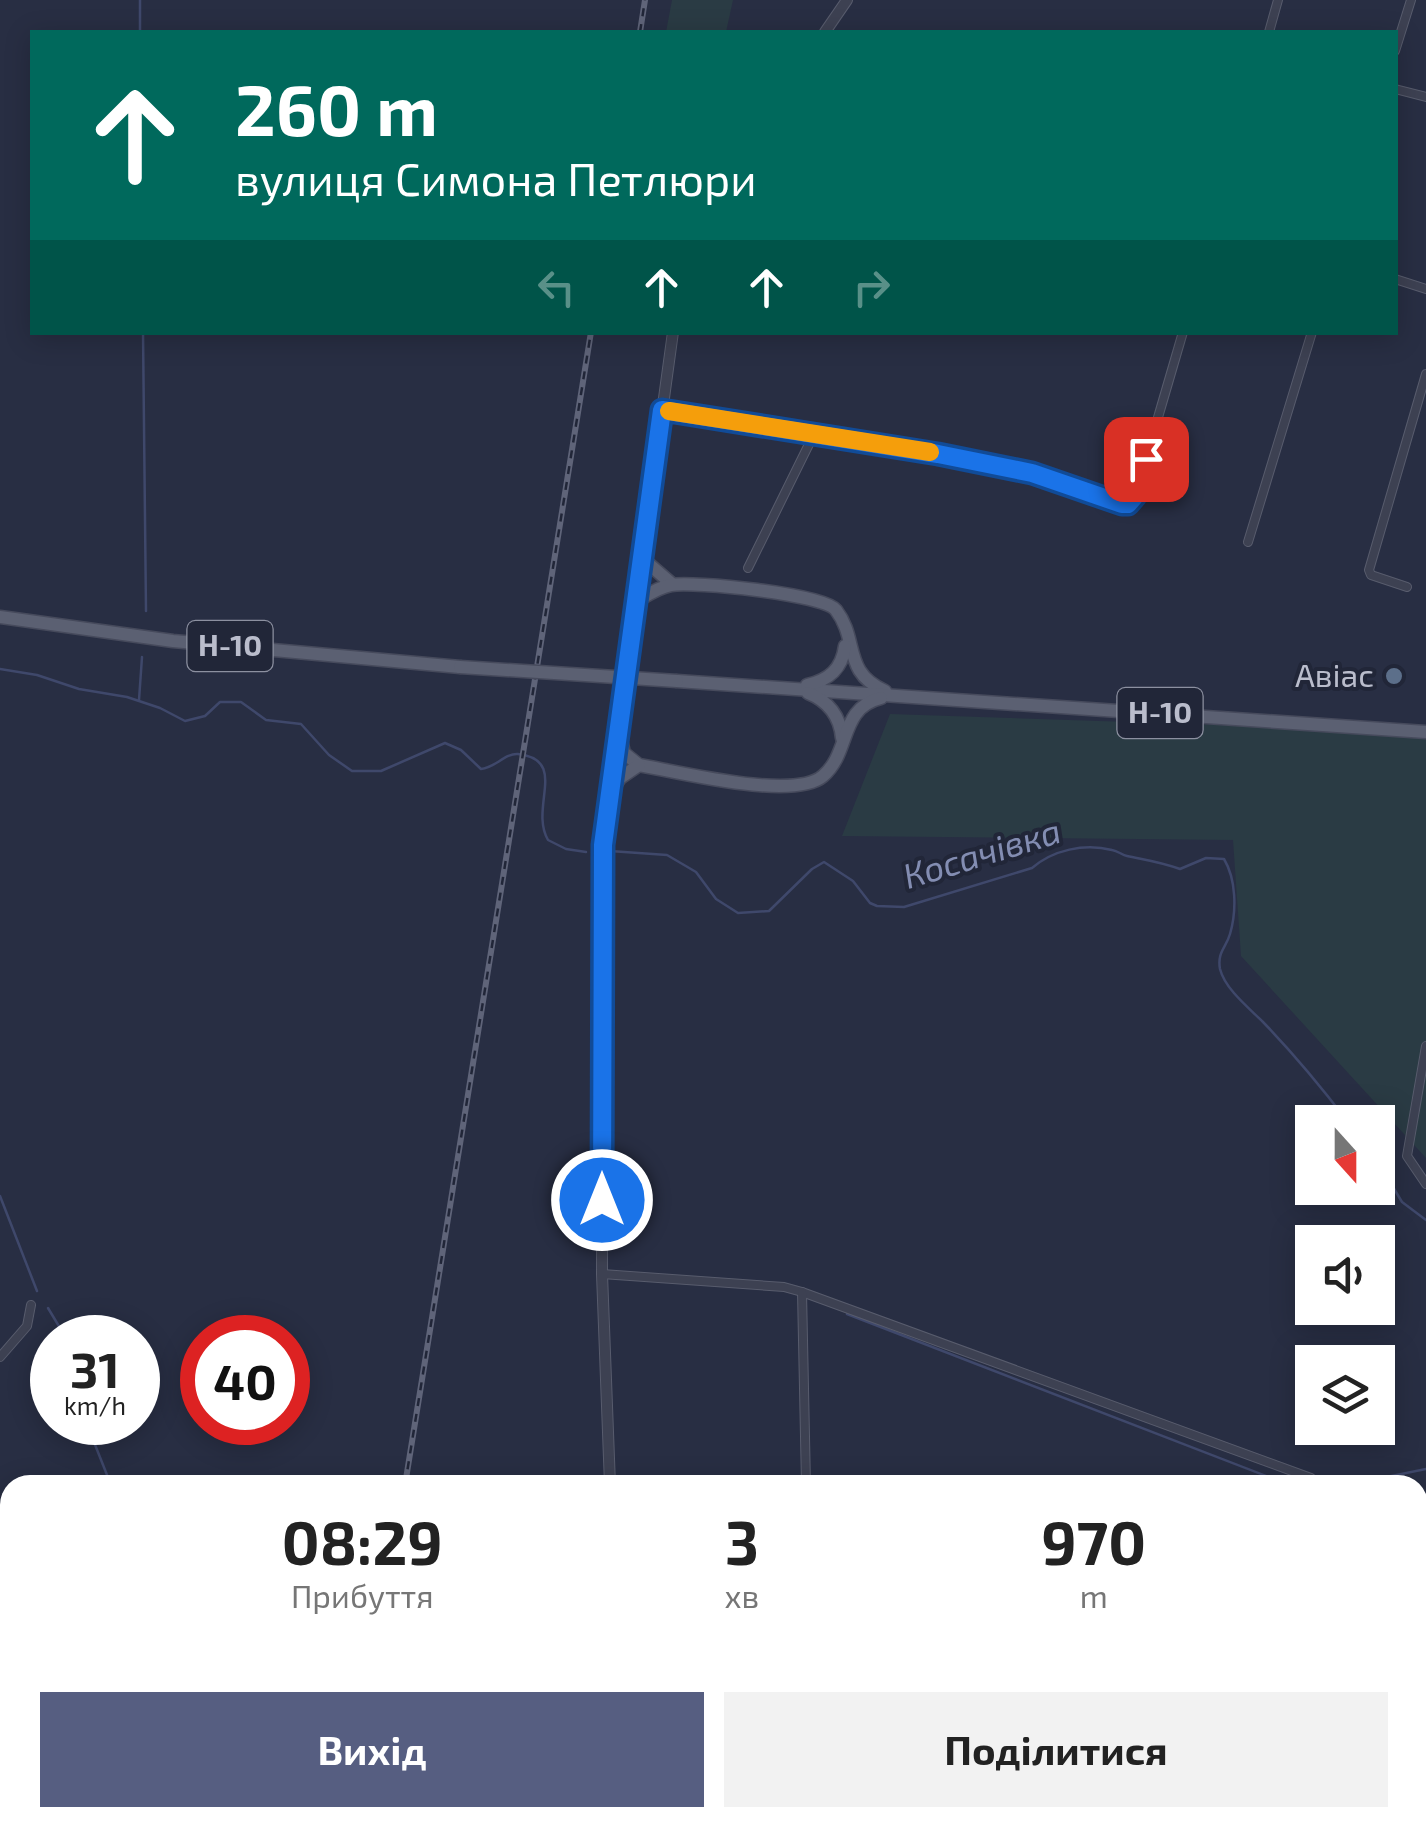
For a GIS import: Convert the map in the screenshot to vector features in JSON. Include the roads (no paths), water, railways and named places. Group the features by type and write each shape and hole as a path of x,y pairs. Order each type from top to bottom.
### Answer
{"main road":[{"path":"642,559 672,584"},
{"path":"637,601 672,584 800,595 834,607 844,624 858,669 877,688 893,695"},
{"name":"Н-10","path":"0,617 173,641 460,667 1426,732"},
{"path":"797,688 818,682 836,670 843,660 844,624"},
{"path":"797,688 828,705 836,715 842,740"},
{"path":"619,731 624,753 639,765 775,787 801,786 822,777 830,768 850,718 861,707 893,695"},
{"path":"610,793 620,778 639,765"}],"street":[{"path":"826,30 847,0"},
{"path":"1270,30 1278,0"},
{"path":"1398,41 1411,0"},
{"path":"1398,90 1426,97"},
{"path":"1398,280 1426,289"},
{"path":"610,1475 602,1274 603,845 673,335"},
{"path":"662,410 815,432 1032,473 1128,504 1135,496 1183,335"},
{"path":"1248,542 1311,335"},
{"path":"1407,587 1372,575 1369,570 1426,374"},
{"path":"748,568 815,432"},
{"path":"1426,1046 1407,1156 1426,1184"},
{"path":"1416,1102 1426,1103"},
{"path":"602,1274 784,1287 802,1292 1303,1475"},
{"path":"802,1292 806,1475"},
{"path":"0,1357 27,1326 31,1305"}],"waterway":[{"path":"140,0 140,30"},
{"path":"143,335 146,611"},
{"path":"139,700 142,657"},
{"name":"Косачівка","path":"0,669 127,697 185,721 205,716 220,702 241,702 266,720 301,724 329,755 352,771 381,771 445,743 461,750 481,769 513,754 533,758 542,765 545,775 542,813 548,840 566,849 586,852"},
{"name":"Косачівка","path":"610,851 667,855 696,872 716,899 738,913 769,911 824,862 853,881 870,903 904,907 1032,868 1049,857 1080,848 1112,850 1180,869 1206,858 1224,859 1233,885 1234,915 1220,958 1223,976 1238,998 1296,1058 1334,1105"},
{"name":"Косачівка","path":"1395,1190 1402,1202 1426,1220"},
{"path":"0,1196 37,1291"},
{"path":"48,1308 52,1315"},
{"path":"847,1314 1264,1475"},
{"path":"95,1445 107,1475"},
{"path":"1396,1475 1426,1469"}],"railway":[{"path":"640,30 645,0"},
{"path":"407,1475 591,335"}],"place":[{"name":"Авіас","path":"1394,676"}]}
